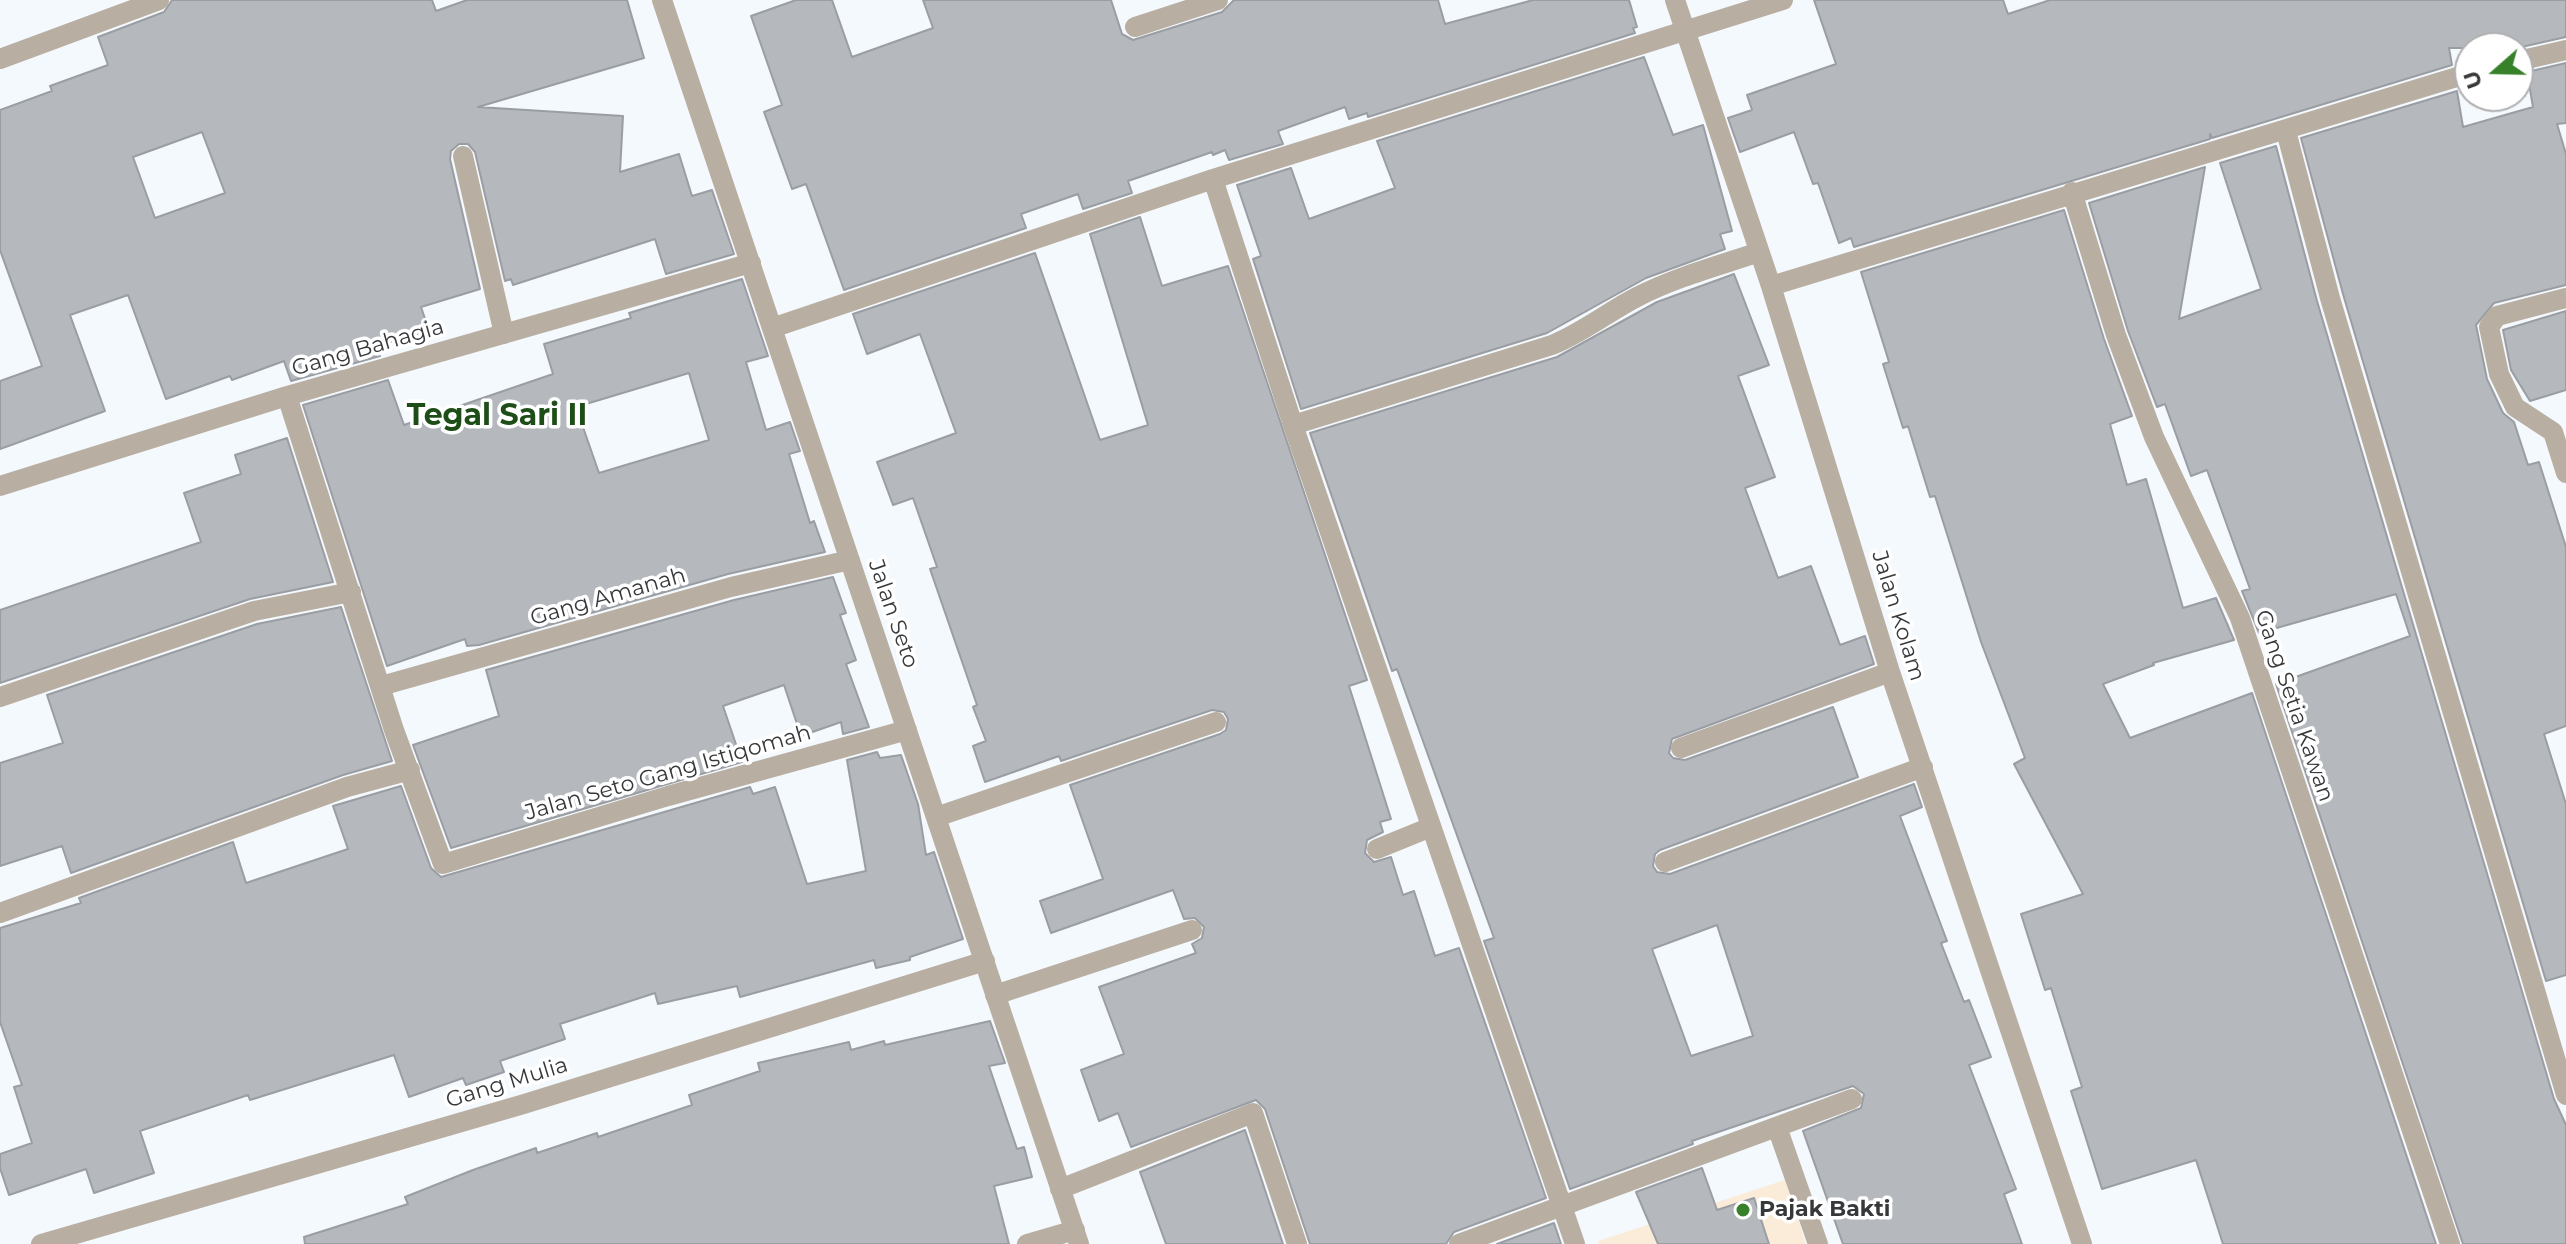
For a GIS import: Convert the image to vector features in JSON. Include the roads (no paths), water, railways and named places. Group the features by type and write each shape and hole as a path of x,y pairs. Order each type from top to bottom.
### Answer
{"street":[{"path":"0,59 159,0"},
{"name":"Jalan Seto","path":"662,0 1077,1237"},
{"path":"1135,27 1218,0"},
{"name":"Jalan Kolam","path":"1675,0 1771,286 1890,672 2082,1244"},
{"path":"772,328 1213,179 1783,0"},
{"path":"2534,57 2566,50"},
{"path":"1771,286 2454,77"},
{"path":"2286,131 2330,298 2566,1095"},
{"path":"463,156 504,334"},
{"path":"1213,179 1293,425 1575,1244"},
{"name":"Gang Setia Kawan","path":"2072,192 2116,335 2154,437 2240,618 2450,1244"},
{"path":"1293,425 1552,345 1574,336 1600,316 1653,290 1759,252"},
{"name":"Gang Bahagia","path":"0,486 287,396 751,263"},
{"path":"2566,298 2497,316 2489,327 2499,374 2515,407 2553,432 2566,473"},
{"path":"0,913 347,787 410,770 287,396"},
{"name":"Gang Amanah","path":"381,686 731,587 850,560"},
{"path":"0,697 254,611 351,592"},
{"path":"1681,748 1890,672"},
{"path":"936,817 1216,722"},
{"name":"Jalan Seto Gang Istiqomah","path":"410,770 443,864 668,796 907,730"},
{"path":"1665,862 1923,767"},
{"path":"1377,849 1431,827"},
{"path":"995,995 1192,930"},
{"name":"Gang Mulia","path":"41,1244 524,1104 985,961"},
{"path":"1459,1244 1852,1099"},
{"path":"1060,1189 1253,1113 1297,1244"},
{"path":"1777,1127 1818,1244"},
{"path":"1027,1244 1077,1237"}],"place":[{"name":"Pajak Bakti","path":"1743,1210"}],"district":[{"name":"Tegal Sari II","path":"497,416"}]}
